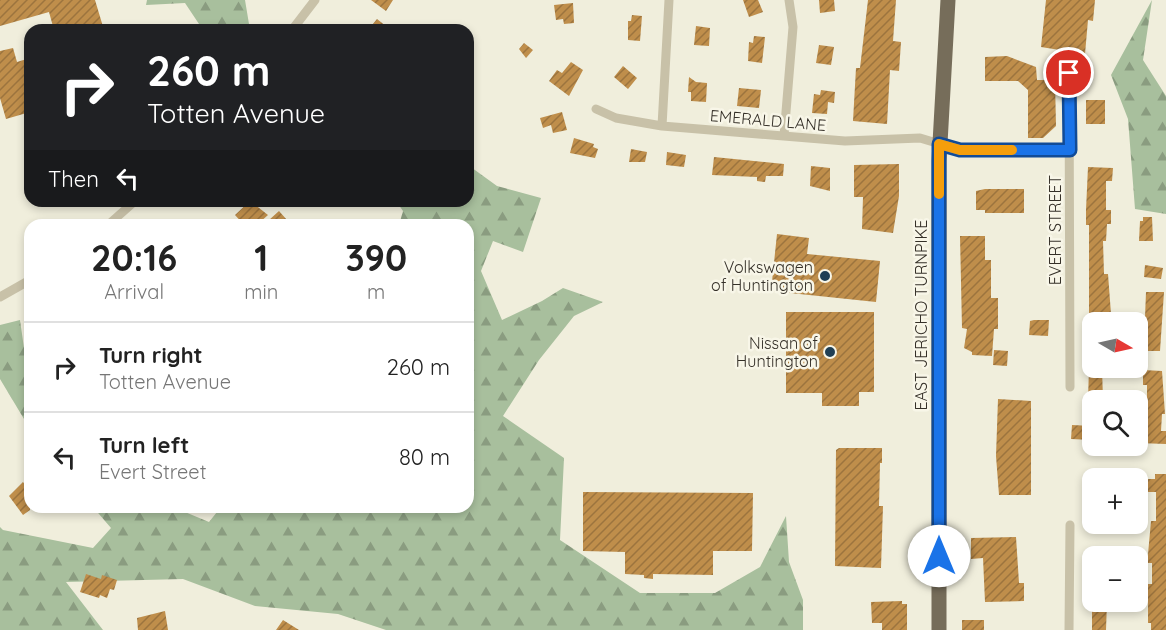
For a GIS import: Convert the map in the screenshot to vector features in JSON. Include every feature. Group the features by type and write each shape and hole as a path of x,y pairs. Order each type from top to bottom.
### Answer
{"main road":[{"name":"EAST JERICHO TURNPIKE","path":"939,630 939,144 948,0"}],"street":[{"path":"297,24 315,0"},
{"path":"662,126 669,0"},
{"path":"784,136 794,27 789,0"},
{"name":"EVERT STREET","path":"1069,73 1071,387"},
{"name":"EMERALD LANE","path":"596,109 616,118 662,126 845,141 920,138 960,150 1070,150"},
{"path":"115,219 128,207"},
{"path":"0,297 24,283"},
{"path":"1070,525 1070,630"}],"green space":[{"path":"147,0 245,0 249,24 199,24 185,3 146,5"},
{"path":"1152,0 1143,60 1166,96 1166,214 1135,209 1128,119 1111,75"},
{"path":"474,169 497,186 541,198 523,252 493,241 481,271 502,320 563,288 603,302 574,316 539,360 503,416 564,458 560,540 640,593 715,593 760,567 786,516 789,562 803,600 803,630 386,630 338,614 255,606 183,579 66,582 103,630 0,630 0,527 3,530 93,548 111,528 98,513 187,513 209,522 216,513 474,513 474,219 401,219 403,211 400,207 474,207"},
{"path":"20,320 24,348 24,419 0,379 0,325"}],"building":[{"path":"0,0 95,0 102,24 52,24 49,12 0,26"},
{"path":"371,0 393,0 386,11"},
{"path":"743,0 758,0 763,12 749,17"},
{"path":"819,0 834,0 835,11 820,13"},
{"path":"868,0 896,0 893,41 901,42 899,71 890,70 887,124 853,121 856,68 860,68"},
{"path":"1046,0 1095,0 1093,21 1088,20 1085,54 1041,47"},
{"path":"573,3 574,23 564,24 563,19 556,20 554,5"},
{"path":"632,15 642,16 640,41 628,40 628,21 631,21"},
{"path":"377,19 383,24 373,24"},
{"path":"696,26 710,28 709,46 694,45"},
{"path":"754,36 765,37 762,63 748,61 749,42 753,43"},
{"path":"524,43 533,50 526,58 519,49"},
{"path":"819,45 834,47 831,65 816,63"},
{"path":"13,48 17,62 24,60 24,114 6,119 0,98 0,51"},
{"path":"1007,56 1036,67 1037,80 1055,80 1056,126 1043,138 1028,138 1028,90 1018,81 985,81 985,57"},
{"path":"571,62 583,70 569,96 549,81 557,70 562,73"},
{"path":"623,66 637,78 628,89 614,77"},
{"path":"689,77 696,82 707,83 706,102 691,101 691,92 688,92"},
{"path":"739,88 761,90 759,108 737,106"},
{"path":"821,90 835,92 834,103 828,102 827,114 812,113 814,94 820,95"},
{"path":"1086,100 1105,100 1105,124 1086,124"},
{"path":"562,112 567,130 553,133 551,125 543,128 540,118"},
{"path":"574,138 594,144 593,147 598,149 595,158 570,153"},
{"path":"631,149 647,152 645,162 629,162"},
{"path":"667,152 686,155 684,167 666,165"},
{"path":"714,157 784,164 783,176 766,176 765,182 757,181 757,177 712,175"},
{"path":"899,164 899,196 893,233 862,229 863,197 854,197 854,165"},
{"path":"811,166 830,168 830,191 810,186"},
{"path":"1088,167 1113,168 1112,181 1106,181 1106,210 1111,210 1111,224 1107,224 1106,241 1103,241 1104,274 1108,274 1111,312 1089,312 1089,225 1086,225"},
{"path":"1024,189 1024,213 985,213 985,210 976,210 976,191"},
{"path":"244,207 258,207 268,215 264,219 239,219 235,215"},
{"path":"279,211 286,219 270,219"},
{"path":"1143,217 1152,217 1153,241 1139,241 1140,221 1143,221"},
{"name":"Volkswagen of Huntington","path":"777,234 809,238 807,254 880,261 876,302 771,291"},
{"path":"960,236 985,236 985,260 991,260 991,298 998,298 998,329 994,329 992,356 972,355 972,352 964,348 967,329 962,328"},
{"path":"1145,265 1163,268 1161,279 1144,277"},
{"path":"1146,292 1164,292 1160,351 1148,351 1148,312 1145,312"},
{"name":"Nissan of Huntington","path":"786,312 874,312 874,392 859,392 859,406 822,406 822,393 786,393"},
{"path":"1049,320 1048,336 1029,335 1030,321"},
{"path":"994,350 1008,351 1007,366 993,365"},
{"path":"1148,370 1162,371 1165,414 1162,414 1161,431 1166,431 1166,444 1148,443 1148,390 1147,385 1143,385 1143,378 1148,378"},
{"path":"1089,378 1102,378 1103,390 1088,390"},
{"path":"998,399 1031,401 1031,495 999,495 996,456"},
{"path":"1072,425 1082,426 1082,440 1071,439"},
{"path":"839,448 882,448 879,506 883,506 881,568 835,566 836,450"},
{"path":"1155,474 1166,474 1166,630 1151,630 1151,623 1148,623 1148,584 1152,584 1152,563 1148,563 1148,554 1151,521 1156,521 1156,492 1148,492 1148,479 1155,479"},
{"path":"23,482 26,513 23,515 9,496"},
{"path":"583,492 753,493 752,551 713,551 713,575 653,574 653,579 644,578 644,575 625,574 625,552 583,551"},
{"path":"1016,537 1019,583 1024,583 1024,601 985,602 983,558 971,559 971,538"},
{"path":"86,574 101,579 102,575 117,580 114,590 110,589 107,598 80,592"},
{"path":"902,601 902,604 907,604 907,630 882,630 882,623 872,623 871,602"},
{"path":"165,611 168,630 138,630 137,618"},
{"path":"1092,612 1107,612 1106,630 1092,630"},
{"path":"283,620 299,630 276,630"},
{"path":"962,620 984,620 984,630 962,630"}],"slow traffic":[{"path":"939,194 939,144 960,150 1012,150"}],"place":[{"name":"Volkswagen of Huntington","path":"825,276"},
{"name":"Nissan of Huntington","path":"830,352"}],"route":[{"path":"939,556 939,144 960,150 1070,150 1069,73"}]}
